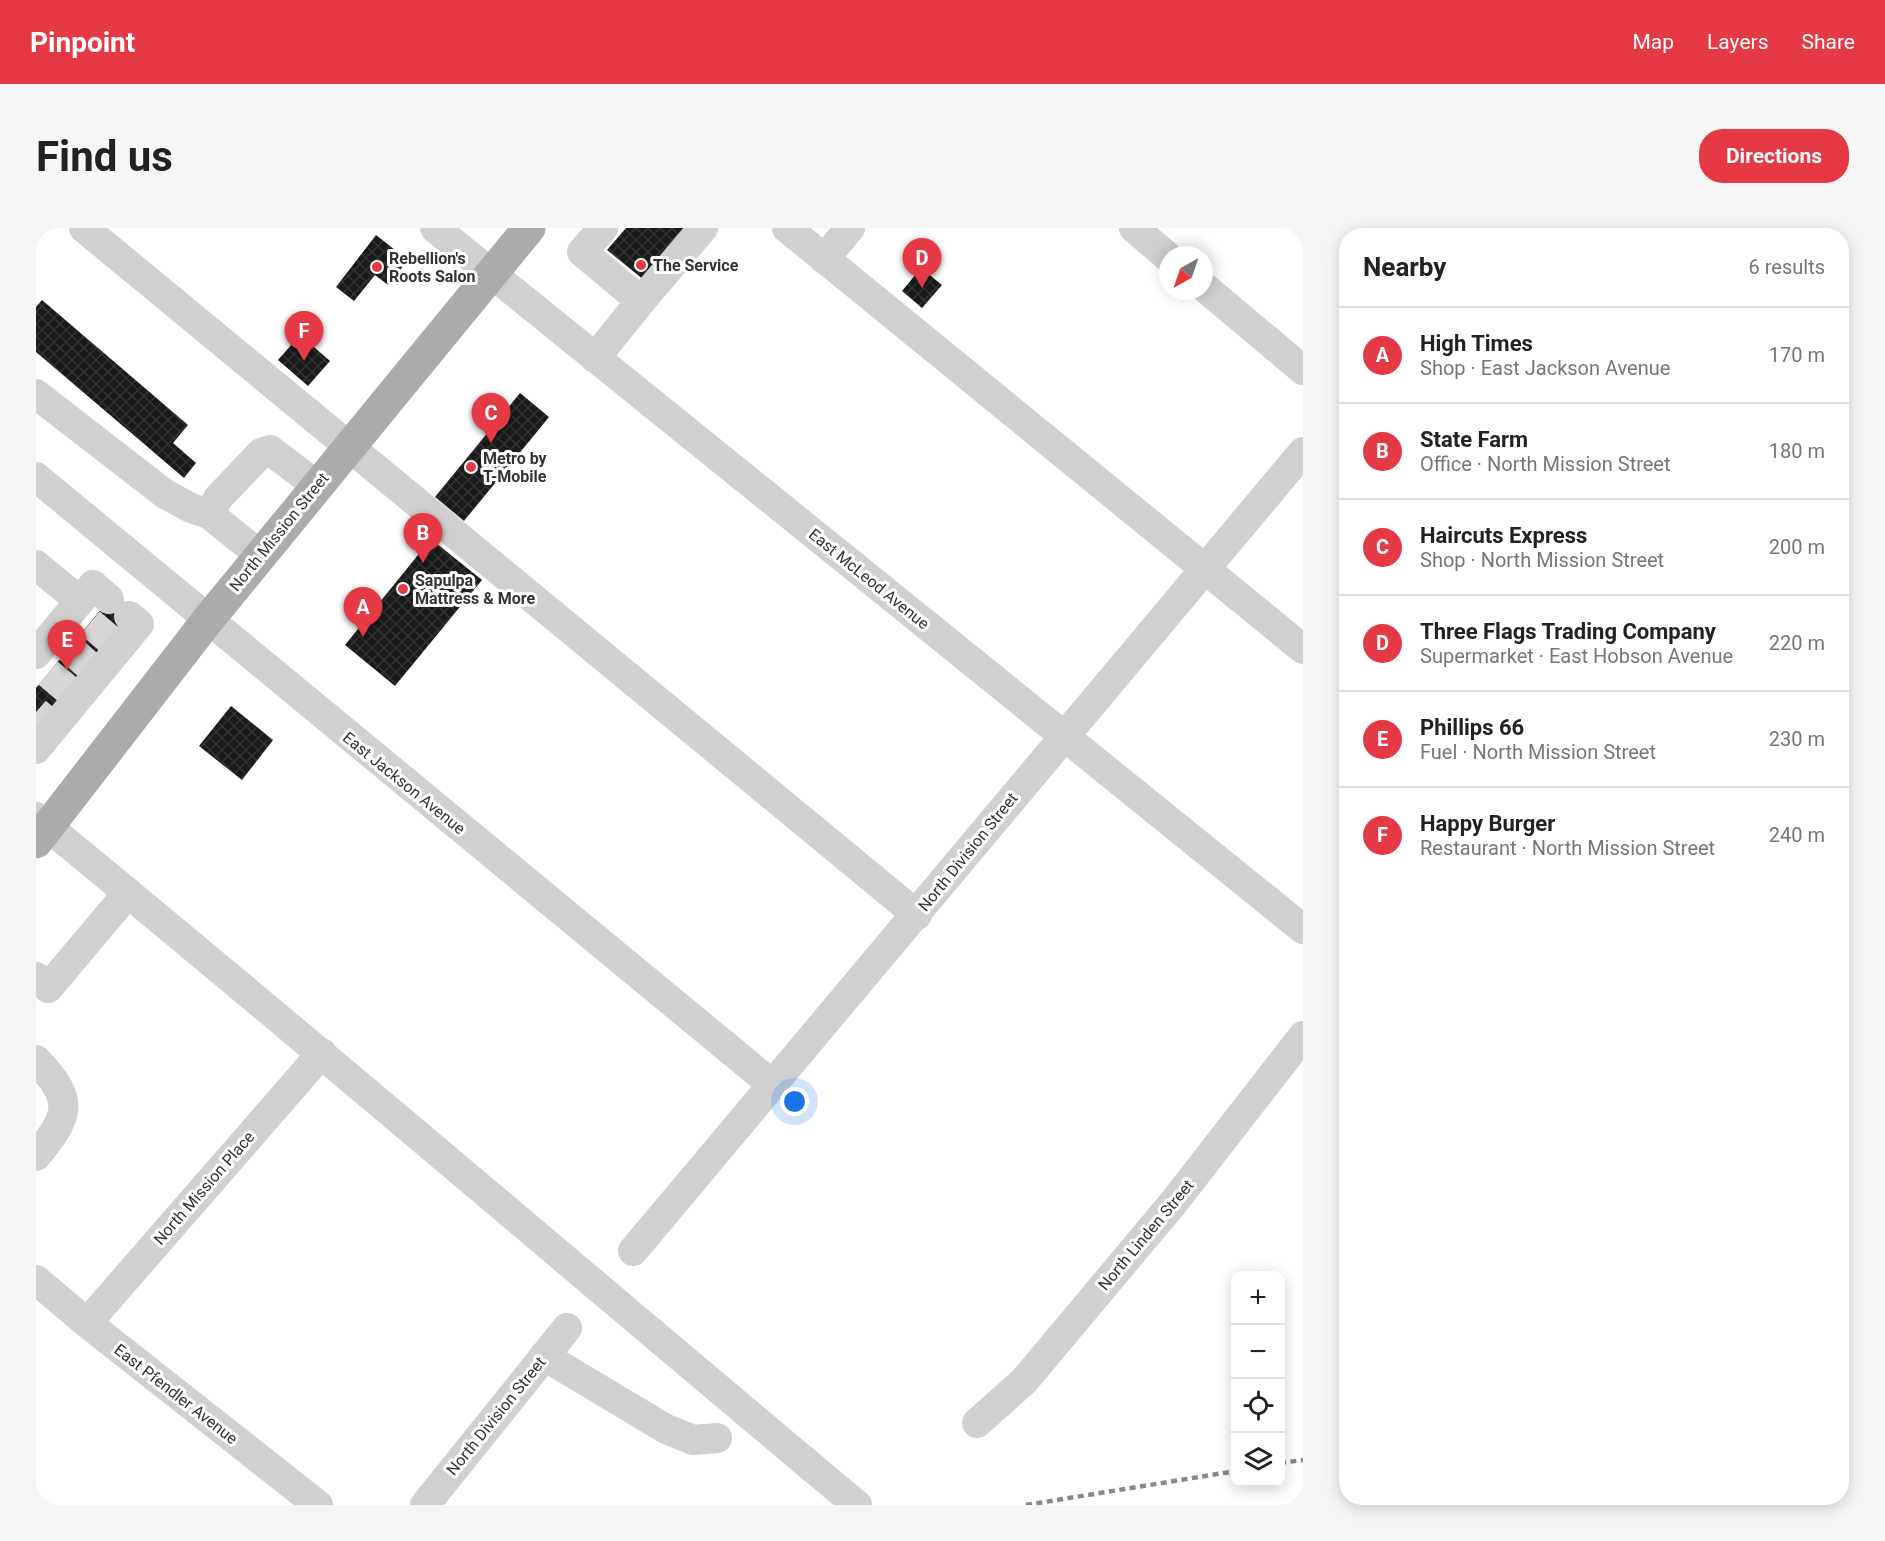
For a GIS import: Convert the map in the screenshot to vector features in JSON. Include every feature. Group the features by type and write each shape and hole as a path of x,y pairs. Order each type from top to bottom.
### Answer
{"main road":[{"name":"North Mission Street","path":"40,829 316,485 529,228"}],"street":[{"path":"84,228 350,445 917,915"},
{"name":"East McLeod Avenue","path":"435,228 1303,929"},
{"path":"603,228 582,252 641,302"},
{"path":"595,358 703,228"},
{"path":"787,228 1303,650"},
{"path":"824,259 850,228"},
{"path":"1134,228 1159,249"},
{"path":"1213,295 1303,370"},
{"path":"36,394 165,494 190,508 209,514 260,555"},
{"path":"209,514 219,496 261,453 270,450 316,485"},
{"name":"North Division Street","path":"633,1251 917,915 1063,735 1303,452"},
{"name":"East Jackson Avenue","path":"36,477 207,621 774,1086"},
{"path":"36,565 94,624 139,624 93,585 94,624 64,667 45,731"},
{"path":"118,604 141,566"},
{"path":"64,667 94,624"},
{"path":"40,829 128,893 322,1053 537,1238 857,1505"},
{"path":"36,977 48,988 128,893"},
{"name":"North Linden Street","path":"977,1423 1024,1381 1167,1211 1303,1036"},
{"name":"North Mission Place","path":"87,1323 322,1053"},
{"path":"36,1060 51,1077 65,1101 63,1116 51,1138 36,1156"},
{"name":"East Pfendler Avenue","path":"36,1280 87,1323 318,1505"},
{"name":"North Division Street","path":"425,1505 567,1328"},
{"path":"544,1356 666,1429 693,1440 717,1438"}],"building":[{"name":"The Service","path":"626,228 687,228 644,280 607,250"},
{"name":"Rebellion's Roots Salon","path":"376,235 408,260 388,285 375,275 354,301 336,287"},
{"path":"921,268 942,285 922,308 902,291"},
{"path":"42,300 188,425 173,443 196,463 184,478 36,352 36,307"},
{"path":"300,335 330,361 308,386 278,360"},
{"path":"520,393 549,417 464,521 435,497"},
{"path":"431,539 482,580 395,686 345,645"},
{"path":"112,596 132,613 36,729 36,688"},
{"path":"231,706 273,740 242,780 199,746"}],"tunnel":[{"path":"90,623 110,640"},
{"path":"69,648 88,665"},
{"path":"48,673 68,690"},
{"path":"36,712 44,719"}],"railway":[{"path":"1285,1462 1303,1460"},
{"path":"1026,1505 1231,1472"}],"place":[{"name":"The Service","path":"641,265"},
{"name":"Rebellion's Roots Salon","path":"377,267"},
{"name":"Three Flags Trading Company","path":"922,288"},
{"name":"Happy Burger","path":"304,361"},
{"name":"Haircuts Express","path":"491,443"},
{"name":"Metro by T-Mobile","path":"471,467"},
{"name":"State Farm","path":"423,563"},
{"name":"Sapulpa Mattress & More","path":"403,589"},
{"name":"High Times","path":"363,637"},
{"name":"Phillips 66","path":"67,670"}]}
